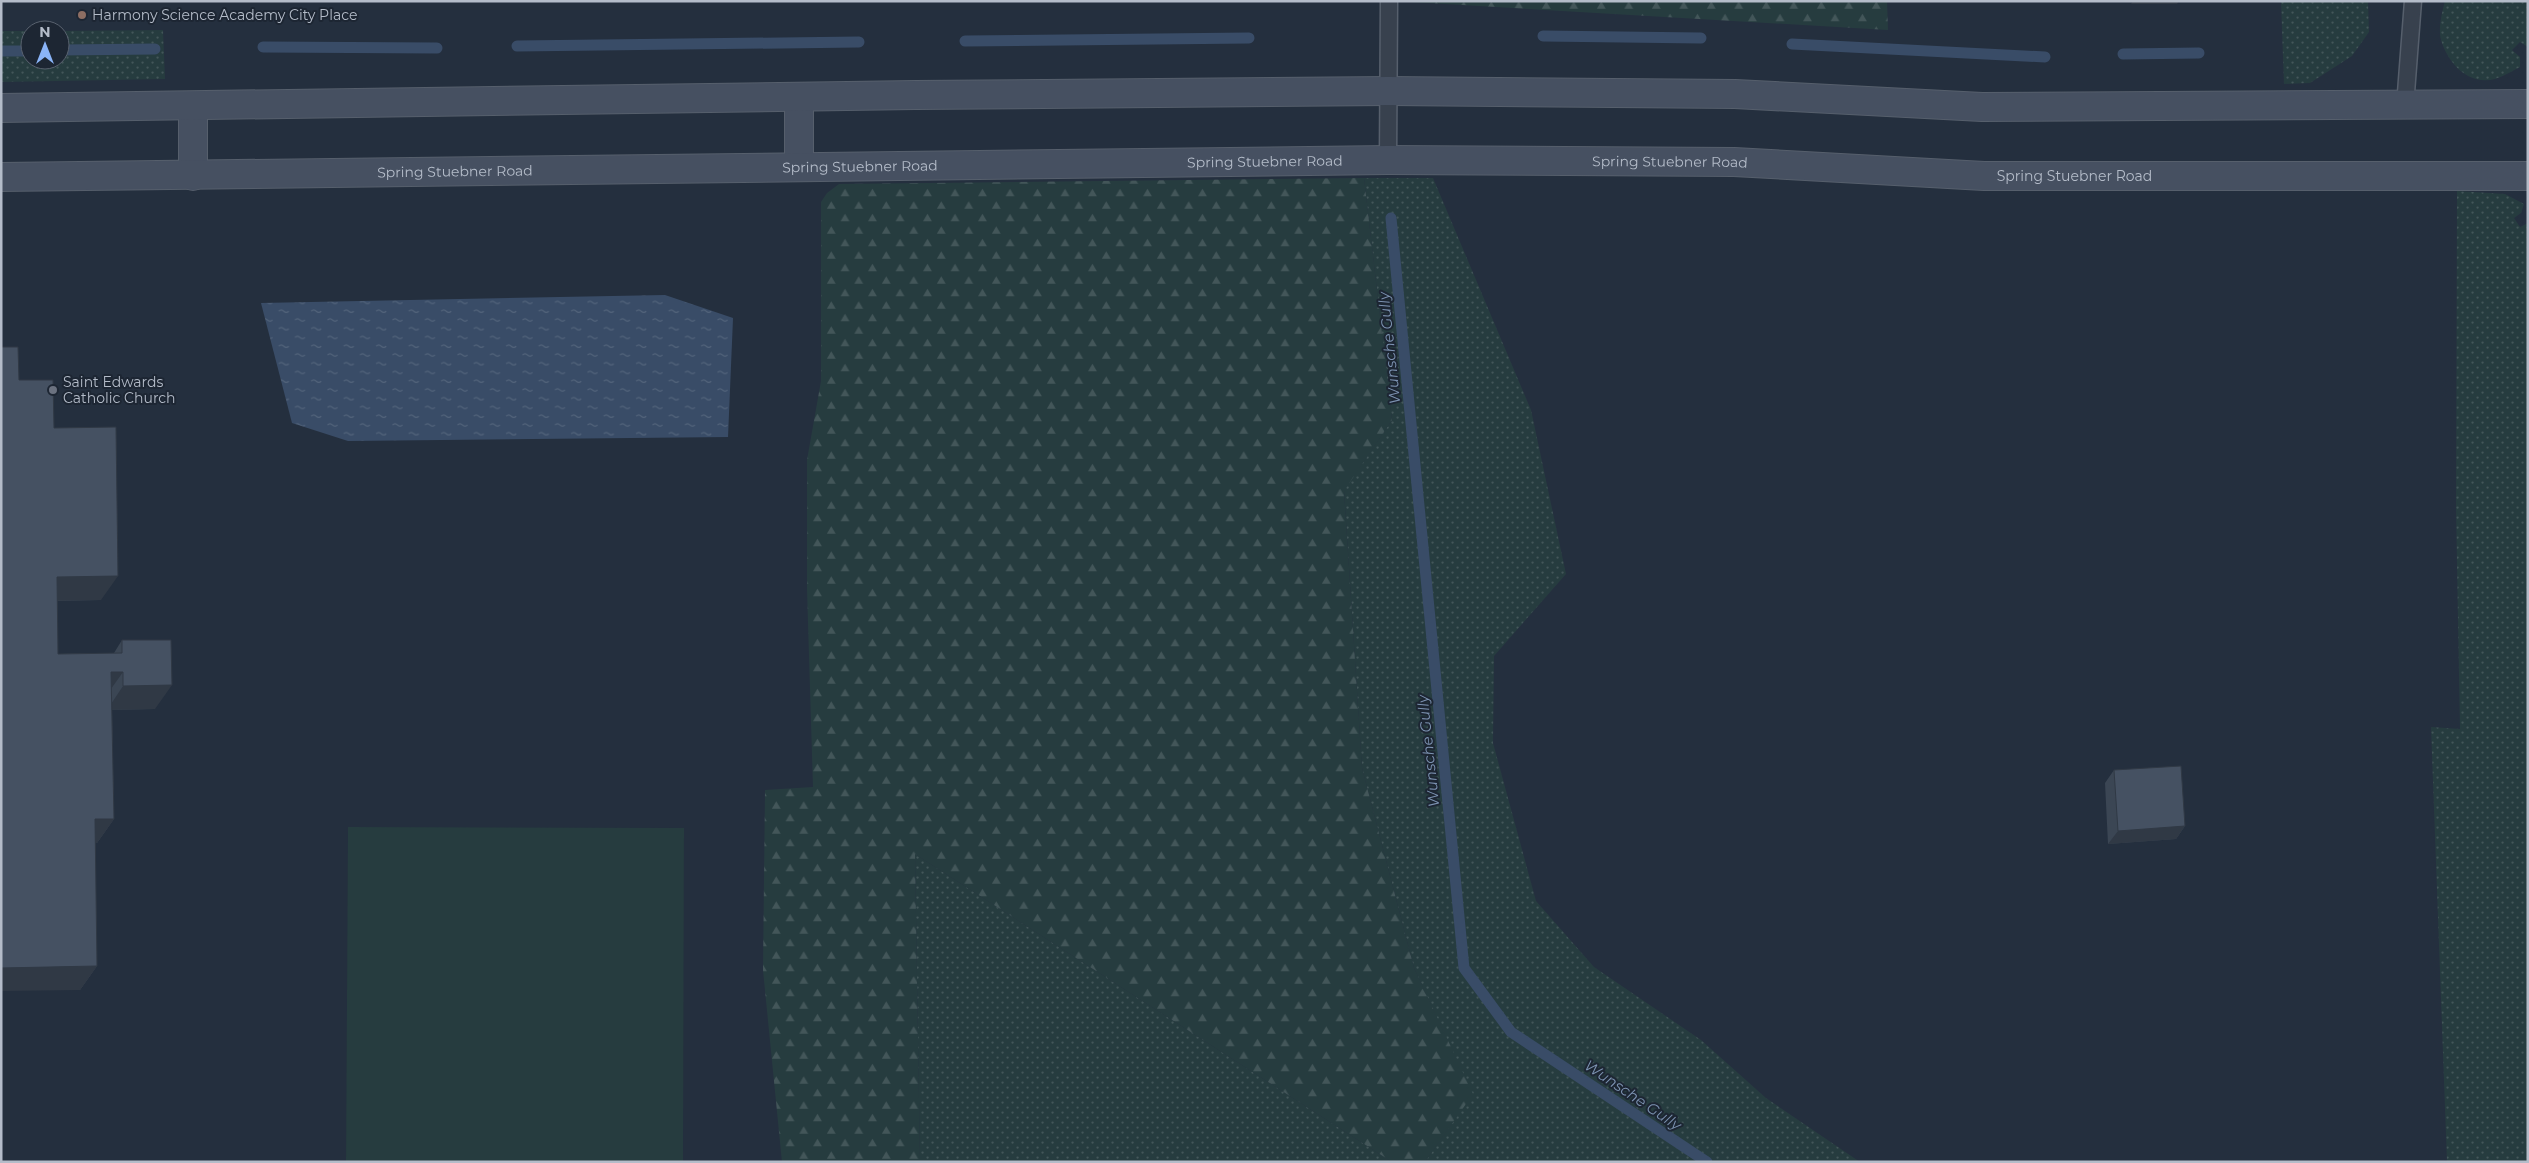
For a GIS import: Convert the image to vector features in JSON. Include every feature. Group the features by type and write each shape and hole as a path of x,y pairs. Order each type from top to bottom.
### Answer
{"main road":[{"path":"1,108 1389,91 1735,94 1982,107 2528,104"},
{"path":"799,98 800,167"},
{"path":"193,107 193,176"},
{"name":"Spring Stuebner Road","path":"1,177 1388,160 1734,162 1984,176 2528,176"}],"lane":[{"path":"1388,160 1389,1"},
{"path":"2405,106 2414,1"}],"green space":[{"path":"1887,1 1888,30 1411,2"},
{"path":"2281,1 2368,1 2369,32 2352,56 2310,83 2284,84"},
{"path":"2445,1 2525,1 2528,5 2528,47 2520,42 2512,50 2520,57 2520,67 2498,78 2485,80 2476,79 2460,71 2444,49 2440,36"},
{"path":"163,30 165,79 1,82 1,31 20,31 20,70 70,70 70,31"},
{"path":"1364,178 1433,178 1531,410 1566,574 1494,656 1493,743 1536,901 1594,967 1701,1040 1766,1098 1860,1162 1425,1162 1472,1094 1414,968 1362,768 1344,490 1392,420"},
{"path":"1364,178 1392,420 1344,491 1362,768 1414,968 1473,1094 1425,1162 1392,1162 915,854 920,1162 782,1162 763,970 765,790 813,787 807,589 807,460 821,381 821,202 827,193 839,184"},
{"path":"2457,191 2505,194 2524,204 2521,213 2514,218 2520,227 2528,223 2528,1162 2447,1162 2431,727 2460,729 2456,509"},
{"path":"348,827 684,828 683,1162 346,1162"},
{"path":"915,854 1392,1162 920,1162"}],"water":[{"path":"665,295 733,318 728,437 348,441 292,423 261,303"}],"building":[{"path":"1,347 18,347 19,380 53,380 54,428 116,427 118,576 57,577 58,654 122,653 122,640 171,640 172,685 123,686 123,672 111,672 114,819 95,819 97,966 1,968"},
{"path":"2181,766 2185,826 2118,831 2114,770"}],"waterway":[{"path":"1543,36 1701,38"},
{"path":"965,41 1249,38"},
{"path":"517,46 859,42"},
{"path":"1792,44 2045,57"},
{"path":"263,47 437,48"},
{"path":"70,50 155,49"},
{"path":"1,51 20,51"},
{"path":"2123,54 2199,53"},
{"name":"Wunsche Gully","path":"1391,218 1464,968 1511,1032 1707,1162"}],"place":[{"name":"Harmony Science Academy City Place","path":"82,15"},
{"name":"Saint Edwards Catholic Church","path":"53,390"}]}
